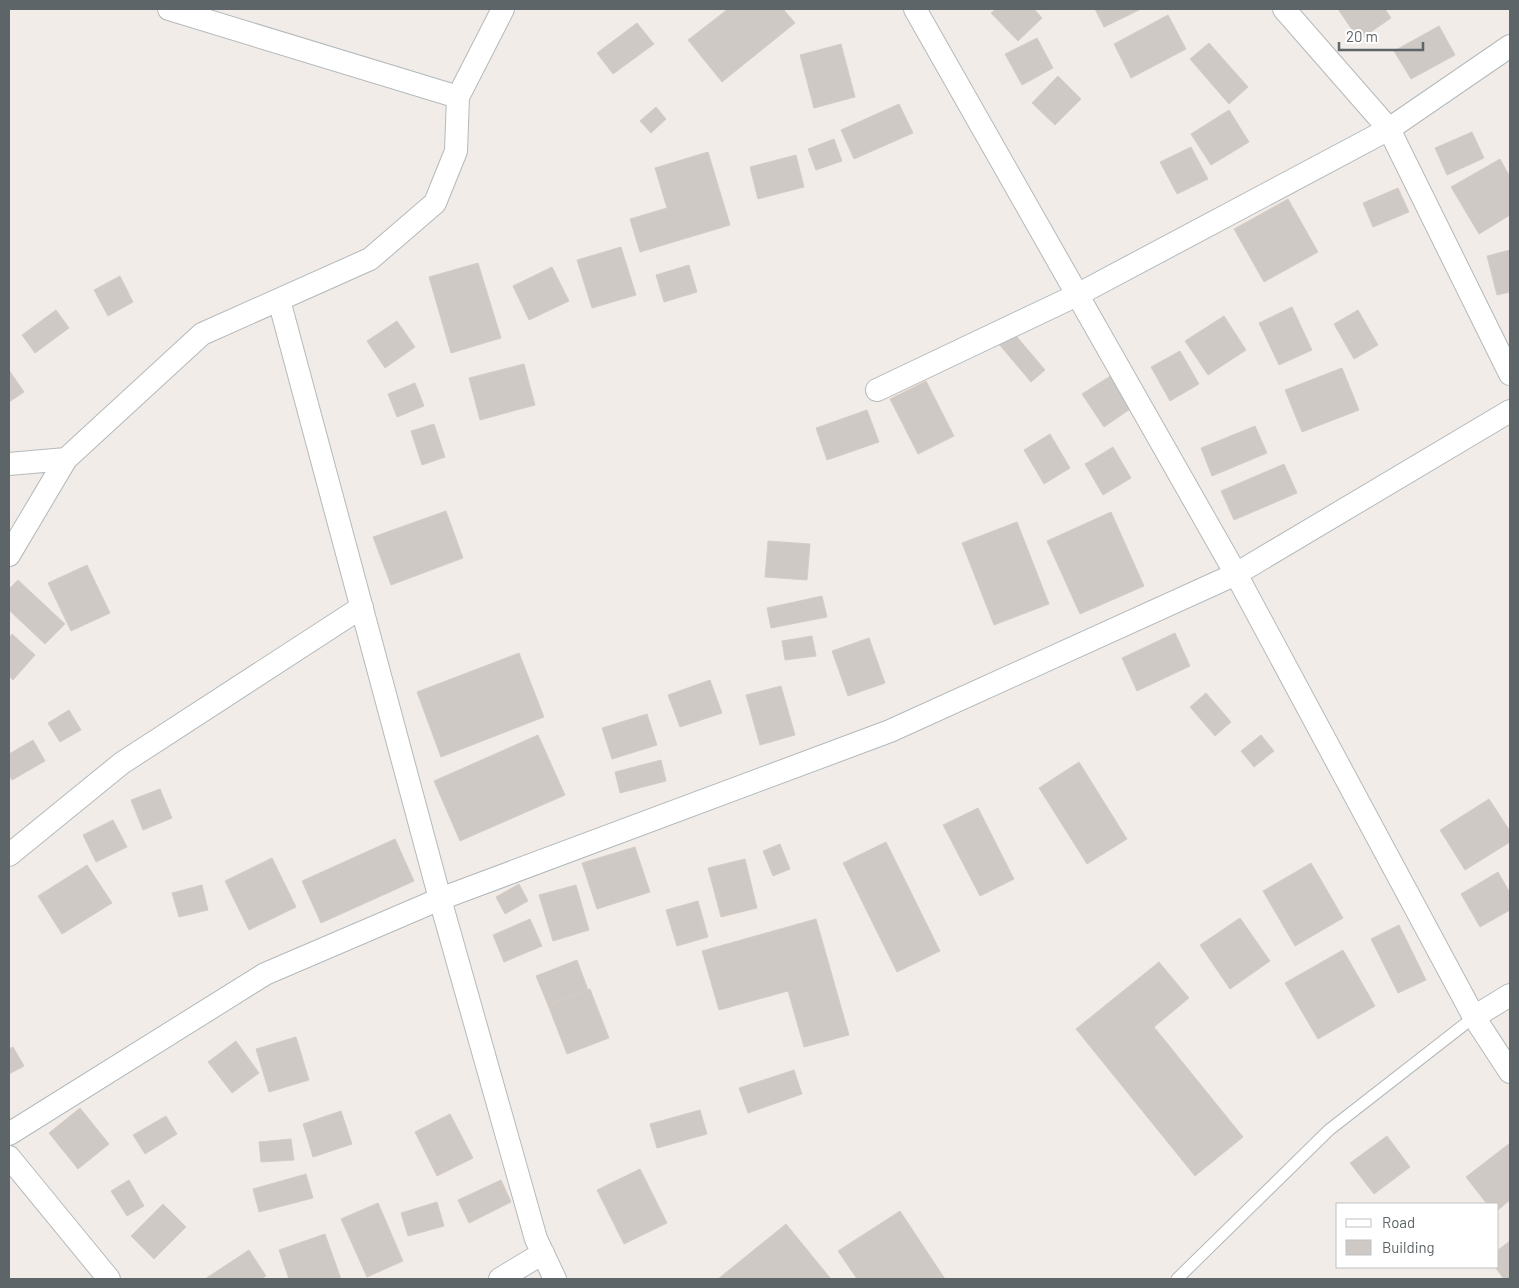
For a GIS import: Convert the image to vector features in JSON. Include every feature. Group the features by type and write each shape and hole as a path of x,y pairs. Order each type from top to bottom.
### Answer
{"street":[{"path":"169,9 458,97"},
{"path":"9,555 66,459 202,334 370,258 435,203 456,151 458,97 503,9"},
{"path":"915,9 1236,574 1474,1016 1510,1072"},
{"path":"1284,9 1389,129 1510,374"},
{"path":"877,390 1077,295 1389,129 1510,46"},
{"path":"279,300 440,899 534,1229 555,1279"},
{"path":"9,1134 265,974 440,899 890,731 1236,574 1510,411"},
{"path":"9,464 66,459"},
{"path":"9,855 122,763 362,607"},
{"path":"1474,1016 1510,995"},
{"path":"9,1157 109,1279"},
{"path":"500,1279 543,1253"}],"lane":[{"path":"1177,1279 1329,1130 1474,1016"}],"building":[{"path":"728,9 783,9 795,23 722,82 688,40"},
{"path":"996,9 1034,9 1042,18 1018,41 991,13"},
{"path":"1095,9 1141,9 1104,27"},
{"path":"1338,9 1385,9 1391,18 1359,40"},
{"path":"1168,15 1186,49 1131,78 1114,44"},
{"path":"637,23 654,44 613,74 597,53"},
{"path":"1439,26 1455,55 1411,79 1394,51"},
{"path":"1037,38 1053,68 1022,85 1005,54"},
{"path":"1209,43 1248,87 1229,104 1190,59"},
{"path":"841,44 855,97 814,108 800,55"},
{"path":"1058,76 1081,99 1055,125 1032,103"},
{"path":"899,104 913,133 854,159 841,130"},
{"path":"656,107 666,119 651,133 640,121"},
{"path":"1229,110 1249,142 1211,165 1191,134"},
{"path":"1472,132 1484,158 1447,175 1435,148"},
{"path":"834,139 842,161 816,170 808,149"},
{"path":"1191,147 1208,179 1177,194 1160,162"},
{"path":"708,152 730,225 640,252 630,219 667,208 655,168"},
{"path":"796,155 804,187 758,199 750,167"},
{"path":"1500,159 1510,177 1510,215 1479,234 1451,187"},
{"path":"1398,188 1409,212 1373,227 1363,203"},
{"path":"1288,199 1318,252 1264,282 1234,229"},
{"path":"621,247 636,295 592,308 577,260"},
{"path":"1510,250 1510,292 1497,295 1487,256"},
{"path":"478,263 501,338 451,353 429,277"},
{"path":"689,265 697,292 664,302 656,275"},
{"path":"552,267 569,301 529,320 513,286"},
{"path":"120,276 133,302 108,316 94,290"},
{"path":"1292,307 1312,350 1279,365 1259,323"},
{"path":"56,310 69,328 35,353 22,335"},
{"path":"1358,310 1378,345 1354,359 1334,324"},
{"path":"1224,316 1246,350 1208,375 1185,341"},
{"path":"397,321 415,347 385,368 367,341"},
{"path":"1012,331 1045,370 1031,382 998,343"},
{"path":"1180,351 1199,384 1170,401 1151,367"},
{"path":"524,364 535,405 480,420 469,378"},
{"path":"1342,368 1359,410 1302,432 1285,390"},
{"path":"9,370 24,392 9,402"},
{"path":"1112,375 1133,407 1104,427 1082,394"},
{"path":"926,381 954,436 918,454 890,399"},
{"path":"415,383 424,406 397,417 388,394"},
{"path":"867,410 879,442 827,460 816,428"},
{"path":"434,424 445,457 422,465 411,431"},
{"path":"1255,426 1267,453 1212,476 1201,448"},
{"path":"1050,434 1070,468 1044,484 1024,450"},
{"path":"1113,447 1131,478 1103,495 1085,464"},
{"path":"1284,464 1297,493 1234,520 1221,491"},
{"path":"446,511 463,558 391,585 373,537"},
{"path":"1111,512 1144,586 1080,614 1047,541"},
{"path":"1017,522 1049,604 994,625 962,543"},
{"path":"768,541 810,544 807,580 765,577"},
{"path":"87,565 110,613 71,631 48,583"},
{"path":"18,580 65,624 45,644 9,610 9,589"},
{"path":"822,596 827,617 771,628 767,608"},
{"path":"1175,633 1190,666 1137,691 1122,658"},
{"path":"12,634 35,655 13,680 9,676 9,638"},
{"path":"812,636 816,656 785,660 782,641"},
{"path":"869,638 885,683 848,696 832,651"},
{"path":"519,653 544,717 441,757 417,692"},
{"path":"710,680 722,713 680,727 668,695"},
{"path":"781,686 795,735 760,745 746,695"},
{"path":"1206,693 1231,722 1215,736 1190,707"},
{"path":"69,710 81,730 60,742 48,723"},
{"path":"647,714 657,745 612,759 602,728"},
{"path":"538,735 565,795 460,841 434,781"},
{"path":"1261,735 1274,751 1254,767 1241,751"},
{"path":"33,740 45,761 12,780 9,775 9,754"},
{"path":"661,760 666,781 620,793 615,772"},
{"path":"1079,762 1127,839 1087,864 1039,788"},
{"path":"160,789 172,818 143,830 131,800"},
{"path":"1489,799 1510,831 1510,842 1465,870 1440,830"},
{"path":"978,808 1014,879 980,896 943,825"},
{"path":"113,820 127,847 96,862 83,835"},
{"path":"395,839 414,881 321,923 302,881"},
{"path":"886,842 940,951 897,972 843,863"},
{"path":"780,844 790,869 773,876 763,851"},
{"path":"635,847 650,892 597,909 582,863"},
{"path":"272,858 296,907 249,930 225,881"},
{"path":"745,859 757,908 721,917 708,868"},
{"path":"1311,863 1343,918 1295,946 1263,891"},
{"path":"87,865 112,903 62,934 38,896"},
{"path":"1498,872 1510,893 1510,910 1480,927 1461,894"},
{"path":"519,884 528,901 505,914 496,897"},
{"path":"202,885 208,910 179,917 172,893"},
{"path":"576,885 589,930 553,941 539,895"},
{"path":"698,901 708,937 677,946 666,910"},
{"path":"1240,918 1270,961 1230,989 1200,945"},
{"path":"530,919 542,946 504,962 493,935"},
{"path":"816,919 849,1035 804,1047 788,991 719,1010 702,951"},
{"path":"1399,925 1426,980 1398,993 1371,939"},
{"path":"1343,950 1375,1006 1318,1039 1285,983"},
{"path":"577,960 588,990 548,1005 536,976"},
{"path":"1159,962 1189,998 1154,1027 1243,1137 1195,1176 1076,1029"},
{"path":"590,989 609,1038 567,1054 548,1005"},
{"path":"296,1037 309,1080 269,1092 256,1049"},
{"path":"236,1041 259,1073 232,1093 208,1062"},
{"path":"13,1047 24,1066 9,1074 9,1049"},
{"path":"794,1070 802,1094 748,1113 739,1088"},
{"path":"80,1108 109,1144 78,1169 49,1133"},
{"path":"700,1110 707,1134 657,1148 650,1124"},
{"path":"341,1111 352,1144 313,1157 303,1124"},
{"path":"450,1114 473,1158 437,1176 415,1132"},
{"path":"166,1116 177,1134 145,1154 133,1135"},
{"path":"1387,1136 1410,1167 1374,1194 1350,1163"},
{"path":"291,1139 294,1160 261,1162 259,1142"},
{"path":"1510,1143 1510,1200 1499,1209 1499,1203 1486,1203 1466,1177"},
{"path":"640,1169 667,1223 624,1244 597,1190"},
{"path":"306,1174 313,1198 259,1212 253,1189"},
{"path":"129,1180 144,1206 127,1216 111,1191"},
{"path":"501,1180 511,1202 469,1223 458,1200"},
{"path":"437,1202 444,1226 408,1236 401,1213"},
{"path":"378,1203 403,1261 367,1277 341,1219"},
{"path":"163,1204 186,1227 154,1259 131,1236"},
{"path":"900,1211 945,1279 857,1279 838,1251"},
{"path":"786,1224 831,1279 718,1279"},
{"path":"325,1234 341,1279 289,1279 279,1250"},
{"path":"1510,1241 1510,1279 1504,1279 1496,1268 1499,1268 1499,1249"},
{"path":"249,1250 266,1276 261,1279 205,1279"}]}
